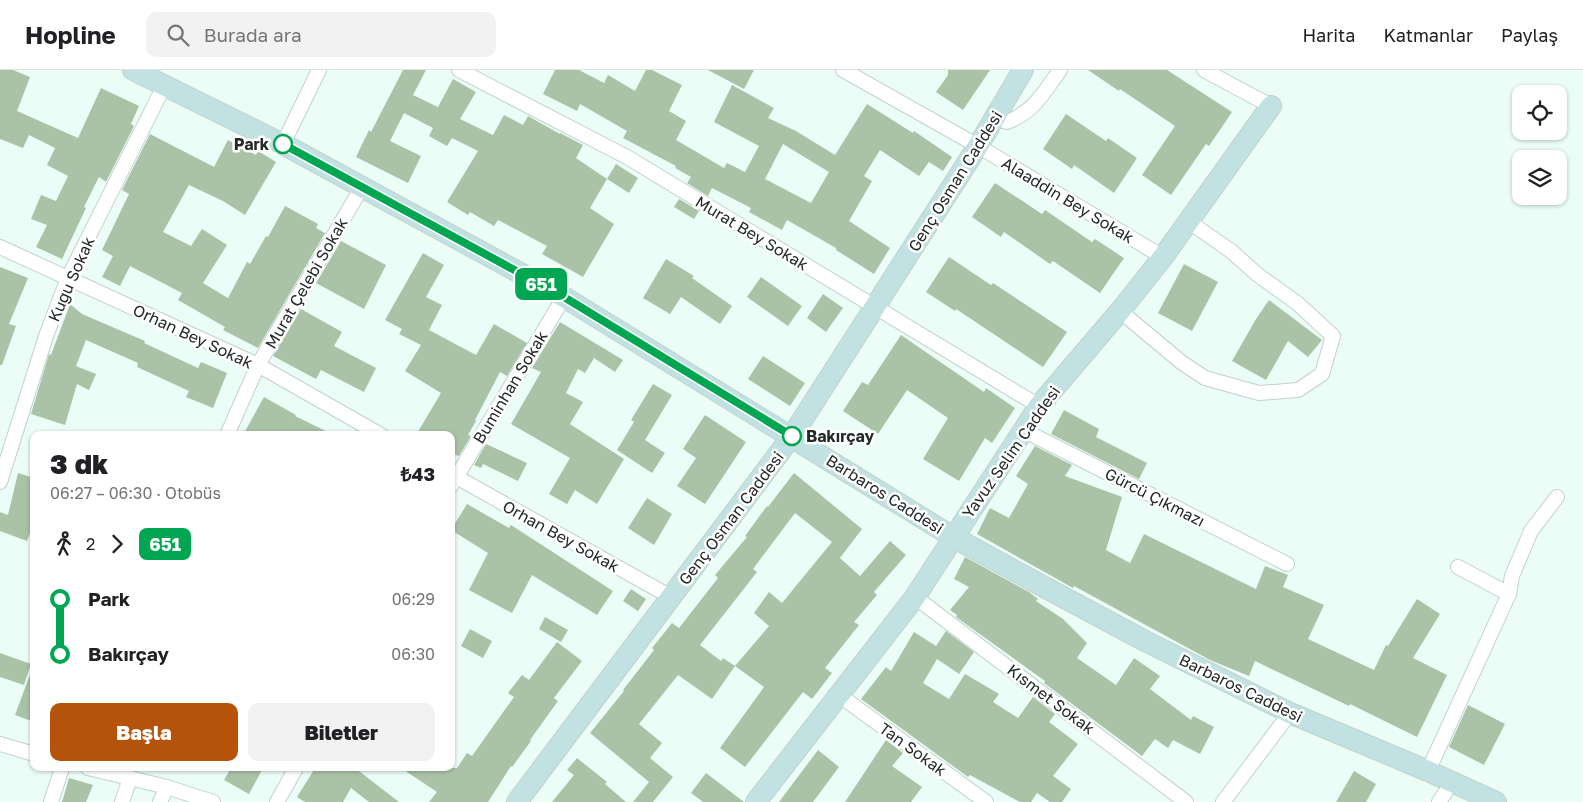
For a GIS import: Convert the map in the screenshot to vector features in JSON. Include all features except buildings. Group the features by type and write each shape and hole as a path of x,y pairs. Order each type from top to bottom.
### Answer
{"street":[{"name":"Barbaros Caddesi","path":"133,70 283,144 564,297 954,537 1145,641 1290,713 1496,802"},
{"path":"283,144 319,70"},
{"name":"Murat Bey Sokak","path":"459,70 627,157 1039,406"},
{"name":"Alaaddin Bey Sokak","path":"842,70 978,146 1163,257"},
{"name":"Genç Osman Caddesi","path":"517,802 792,436 996,118 1023,70"},
{"path":"996,118 1007,122 1019,117 1034,106 1060,70"},
{"path":"1204,70 1271,106"},
{"name":"Kuğu Sokak","path":"0,482 46,336 68,278 164,84"},
{"name":"Yavuz Selim Caddesi","path":"765,799 839,695 915,597 1039,406 1163,257 1271,106"},
{"name":"Murat Çelebi Sokak","path":"229,431 258,365 362,187"},
{"path":"1120,311 1181,362 1205,378 1259,393 1298,390 1322,374 1334,336 1297,303 1188,220"},
{"name":"Orhan Bey Sokak","path":"0,247 258,365 374,431"},
{"name":"Buminhan Sokak","path":"455,476 564,297"},
{"name":"Gürcü Çıkmazı","path":"1023,430 1286,564"},
{"name":"Orhan Bey Sokak","path":"455,480 672,597"},
{"path":"1428,771 1509,594 1512,576 1531,531 1557,497"},
{"path":"1458,567 1509,594"},
{"name":"Kısmet Sokak","path":"915,597 1186,802"},
{"name":"Tan Sokak","path":"839,695 986,802"},
{"path":"1223,802 1290,713"},
{"path":"0,744 30,753"},
{"path":"51,802 61,771"},
{"path":"101,771 166,787 213,802"},
{"path":"277,802 294,771"},
{"path":"122,802 130,778"},
{"path":"1438,802 1452,782"},
{"path":"160,802 166,787"}],"bus line":[{"name":"651","path":"283,144 564,297 792,436"}],"place":[{"name":"Park","path":"283,144"},
{"name":"Bakırçay","path":"792,436"}]}
